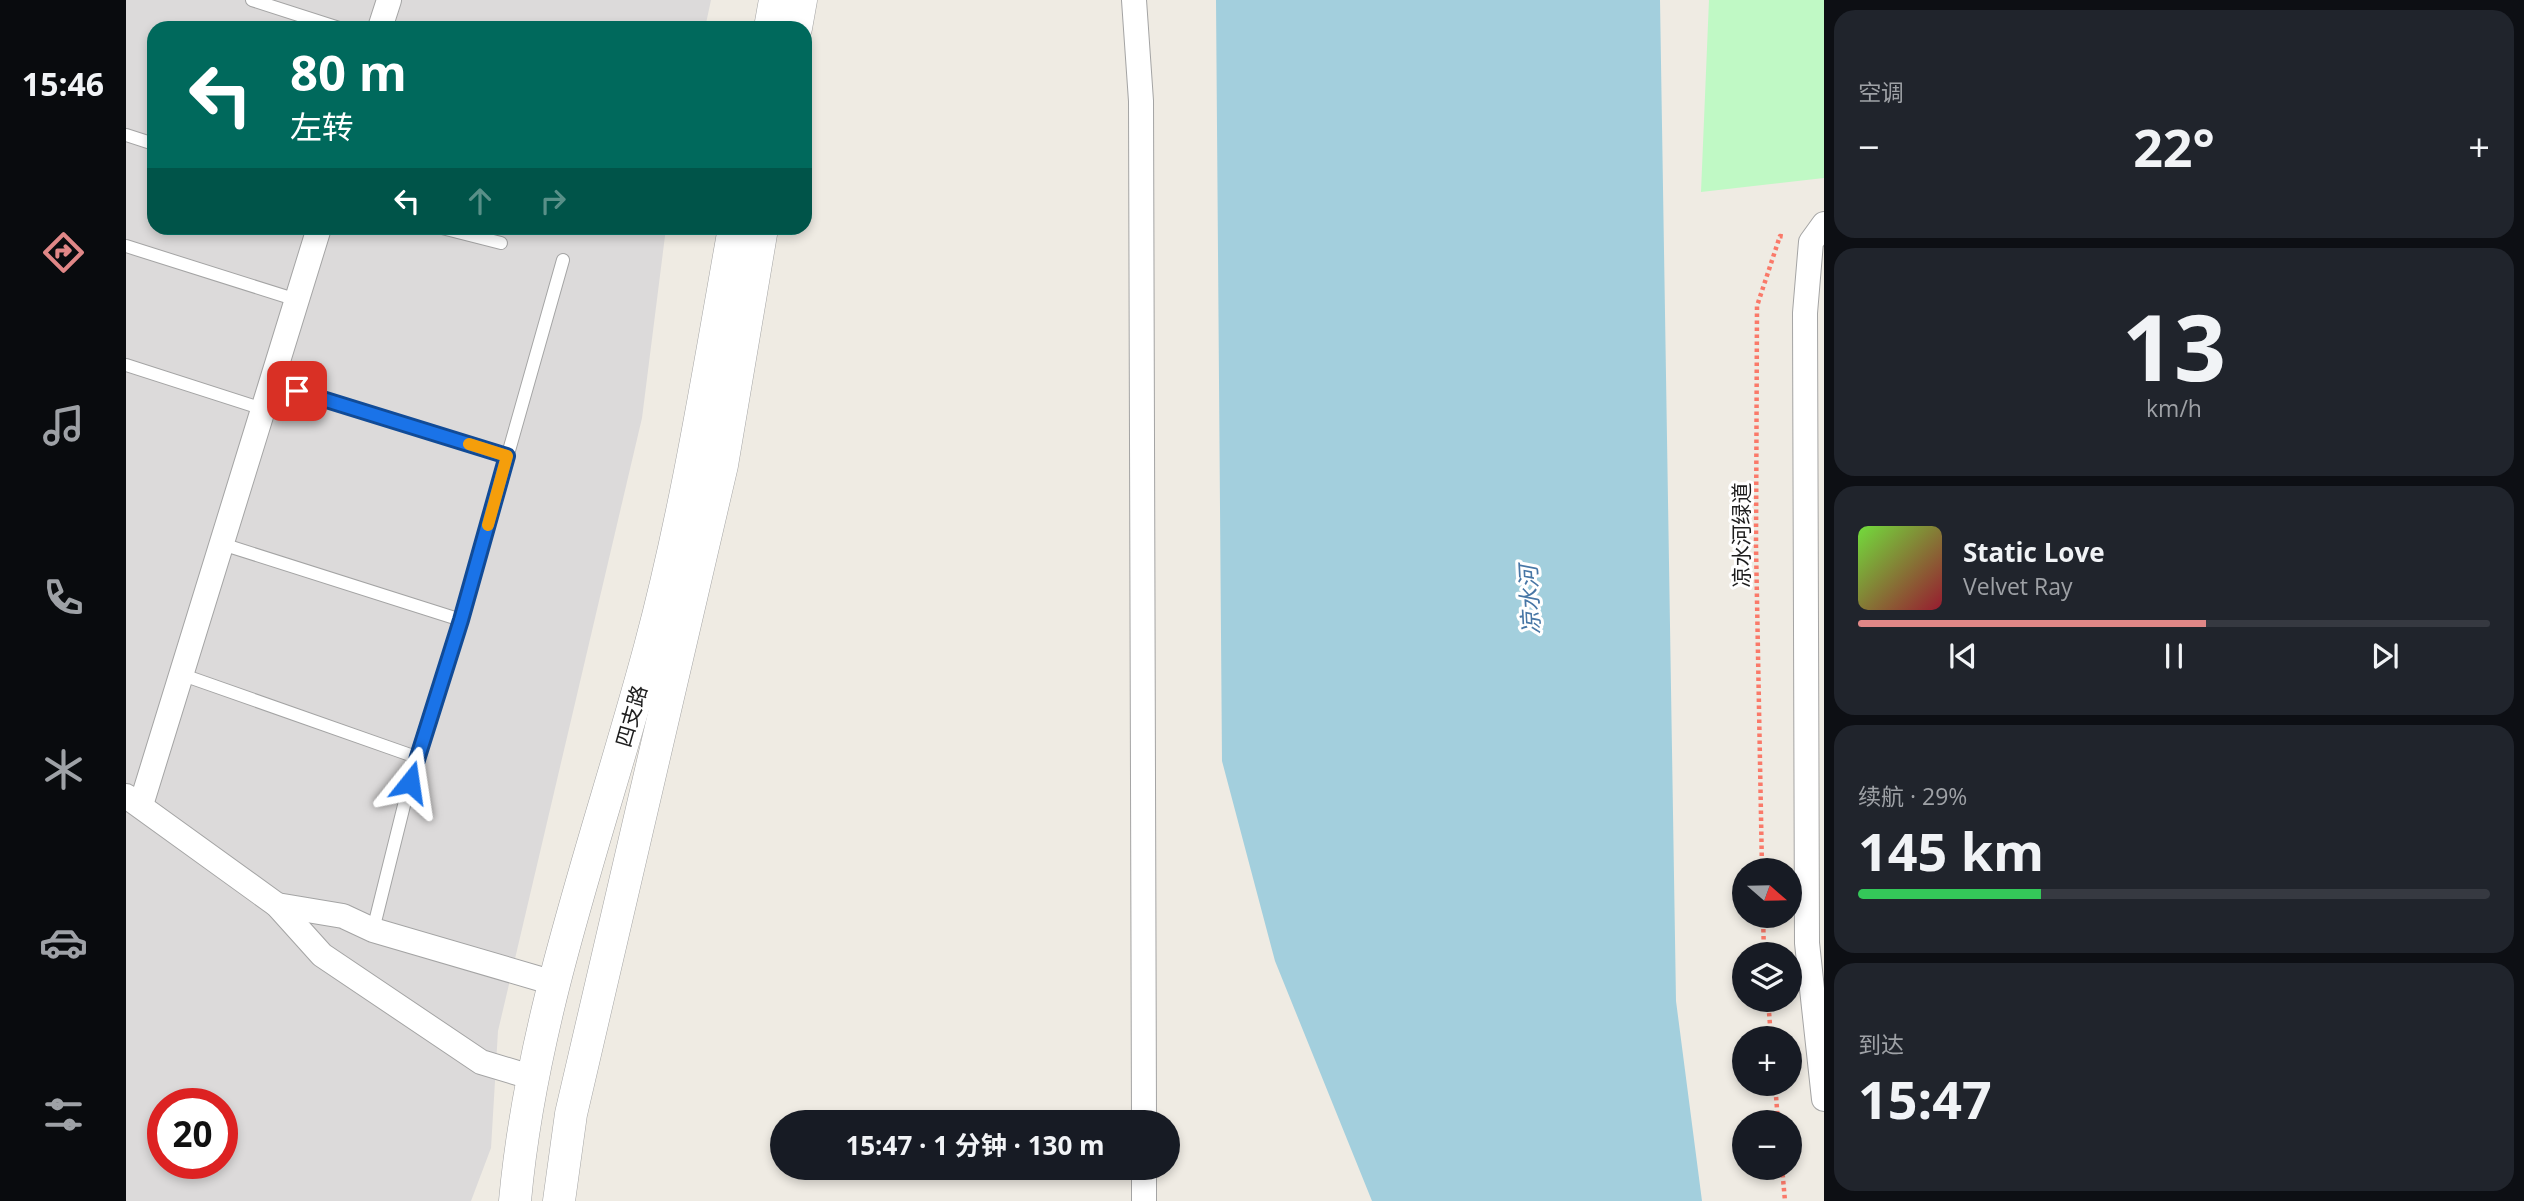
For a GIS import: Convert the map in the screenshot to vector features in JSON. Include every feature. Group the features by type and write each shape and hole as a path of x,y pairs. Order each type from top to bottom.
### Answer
{"street":[{"path":"382,21 389,0"},
{"path":"1134,0 1141,115 1144,1110"},
{"path":"777,6 790,21"},
{"path":"1818,233 1805,313 1807,943 1824,1099"},
{"path":"317,235 183,675 134,801 277,905 322,955 481,1062 534,1078"},
{"name":"四支路","path":"515,1201 534,1078 554,983 654,634 692,466 733,235"},
{"name":"四支路","path":"559,1201 570,1114 722,465 761,235"},
{"path":"277,905 343,916 373,930 554,983"},
{"path":"1144,1180 1144,1201"}],"lane":[{"path":"252,0 317,21"},
{"path":"126,135 147,142"},
{"path":"470,235 501,243"},
{"path":"126,246 297,300"},
{"path":"373,930 416,757 461,620 563,260"},
{"path":"126,365 263,409"},
{"path":"271,382 507,456"},
{"path":"222,544 461,620"},
{"path":"183,675 416,757"}],"path":[{"name":"凉水河绿道","path":"1762,858 1756,546 1757,306 1780,236 1818,233"},
{"path":"1783,1180 1785,1201"}],"shaded area":[{"path":"126,0 711,0 706,21 147,21 147,235 665,235 642,418 498,1031 491,1148 471,1201 126,1201"}],"green space":[{"path":"1709,0 1824,0 1824,178 1701,192"}],"water":[{"name":"凉水河","path":"1216,0 1660,0 1676,1001 1702,1201 1372,1201 1275,961 1222,761"}],"slow traffic":[{"path":"469,444 507,456 488,525"}],"route":[{"path":"297,391 507,456 461,620 410,782"}]}
